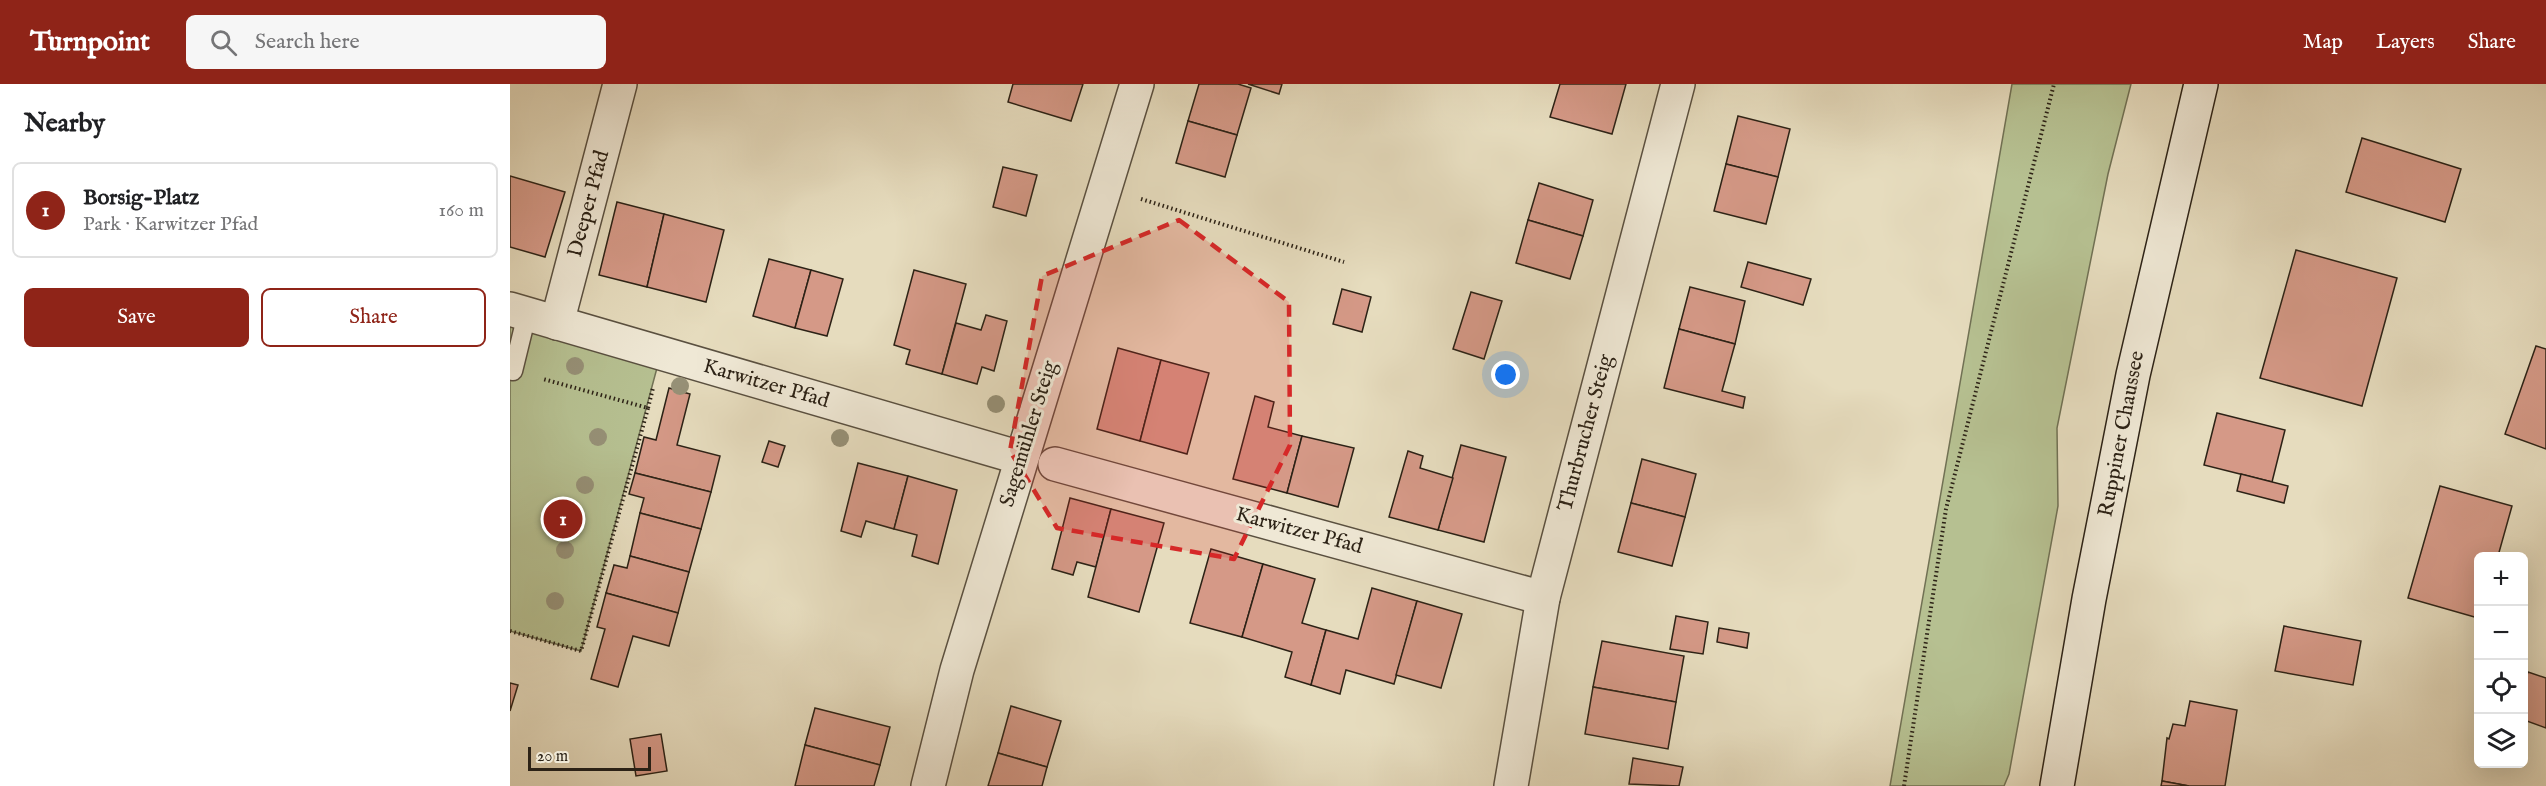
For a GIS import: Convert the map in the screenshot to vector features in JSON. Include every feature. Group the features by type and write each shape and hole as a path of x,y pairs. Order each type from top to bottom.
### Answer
{"street":[{"name":"Deeper Pfad","path":"532,316 620,84"},
{"name":"Sagemühler Steig","path":"928,786 957,670 1137,84"},
{"name":"Thurbrucher Steig","path":"1511,786 1543,598 1678,84"},
{"name":"Ruppiner Chaussee","path":"2057,786 2089,599 2133,375 2201,84"},
{"name":"Karwitzer Pfad","path":"532,316 1021,458"},
{"name":"Karwitzer Pfad","path":"1055,464 1543,598"}],"lane":[{"path":"513,371 532,316"},
{"path":"1021,458 1055,464"}],"path":[{"path":"1904,786 1946,508 2054,84"},
{"path":"1106,188 1344,262"},
{"path":"510,631 581,651 648,408 513,371"}],"highlighted area":[{"path":"1179,220 1289,302 1290,445 1234,559 1057,528 1010,451 1042,276"}],"green space":[{"path":"2012,84 2131,84 2108,174 2057,428 2058,506 2009,774 2004,786 1890,786"},
{"path":"510,309 661,353 581,651 510,631"}],"building":[{"path":"1013,84 1083,84 1071,121 1008,102"},
{"path":"1199,84 1238,84 1251,88 1237,135 1188,121"},
{"path":"1248,84 1282,84 1279,94"},
{"path":"1560,84 1626,84 1612,134 1550,117"},
{"path":"1738,116 1790,129 1778,177 1726,164"},
{"path":"1188,121 1237,135 1225,177 1176,163"},
{"path":"2362,138 2461,169 2445,222 2346,192"},
{"path":"1726,164 1778,177 1766,224 1714,211"},
{"path":"1003,167 1037,175 1026,216 993,207"},
{"path":"510,176 565,192 545,257 510,247"},
{"path":"1539,183 1593,200 1583,236 1528,220"},
{"path":"617,202 664,214 647,287 599,275"},
{"path":"664,214 724,230 706,302 647,287"},
{"path":"1528,220 1583,236 1570,279 1516,263"},
{"path":"2296,250 2397,278 2362,406 2260,378"},
{"path":"769,259 811,270 795,328 753,316"},
{"path":"1748,262 1811,279 1803,305 1741,287"},
{"path":"811,270 843,279 827,336 795,328"},
{"path":"914,270 966,284 942,374 906,364 910,350 894,345"},
{"path":"1690,287 1745,301 1735,344 1679,329"},
{"path":"1342,289 1371,297 1362,332 1333,324"},
{"path":"1471,292 1502,301 1484,359 1453,349"},
{"path":"986,315 1007,321 994,371 982,367 977,384 942,374 956,323 981,330"},
{"path":"1679,329 1735,344 1722,391 1745,397 1743,408 1664,388"},
{"path":"2536,346 2546,349 2546,449 2505,434"},
{"path":"1118,348 1161,360 1140,441 1097,429"},
{"path":"1161,360 1209,373 1187,454 1140,441"},
{"path":"669,388 690,394 677,445 720,456 711,492 635,473 644,437 656,440"},
{"path":"1255,396 1274,402 1268,427 1302,436 1287,493 1233,479"},
{"path":"2217,413 2285,430 2272,482 2204,465"},
{"path":"1302,436 1354,448 1338,507 1287,493"},
{"path":"769,441 785,446 778,467 762,462"},
{"path":"1461,445 1506,457 1484,542 1438,530"},
{"path":"1408,451 1423,456 1420,468 1453,478 1438,530 1389,517"},
{"path":"1642,459 1696,474 1685,517 1631,503"},
{"path":"858,463 908,476 894,529 866,521 861,537 841,531"},
{"path":"635,473 711,492 701,529 640,513 644,498 629,494"},
{"path":"2241,474 2288,486 2284,503 2237,491"},
{"path":"908,476 957,490 938,564 912,556 917,535 894,529"},
{"path":"2440,486 2512,506 2499,552 2474,552 2474,617 2408,598"},
{"path":"1070,498 1111,509 1096,567 1077,562 1073,575 1052,569"},
{"path":"1631,503 1685,517 1672,566 1618,552"},
{"path":"1111,509 1164,523 1139,612 1088,597"},
{"path":"640,513 701,529 689,572 630,556"},
{"path":"1211,549 1263,564 1242,637 1190,623"},
{"path":"630,556 689,572 678,613 606,593 614,565 627,568"},
{"path":"1263,564 1315,579 1302,623 1326,630 1311,685 1285,677 1292,652 1242,637"},
{"path":"1372,588 1417,601 1394,684 1346,670 1340,694 1311,685 1326,630 1358,639"},
{"path":"606,593 678,613 669,646 633,636 618,687 591,679 605,629 597,627"},
{"path":"1417,601 1462,614 1441,688 1396,675"},
{"path":"1676,616 1708,622 1703,654 1670,649"},
{"path":"2284,626 2361,641 2353,685 2275,671"},
{"path":"1719,628 1749,633 1747,648 1717,642"},
{"path":"1602,641 1684,656 1676,702 1593,687"},
{"path":"2528,672 2546,678 2546,728 2528,721"},
{"path":"510,683 518,685 510,711"},
{"path":"1593,687 1676,702 1668,749 1585,734"},
{"path":"2190,701 2237,710 2225,786 2189,786 2162,781 2167,738 2169,739 2173,724 2185,726"},
{"path":"1011,706 1061,721 1047,767 998,753"},
{"path":"815,708 890,727 880,765 805,745"},
{"path":"661,734 667,771 636,776 630,739"},
{"path":"805,745 880,765 874,786 795,786"},
{"path":"998,753 1047,767 1042,786 988,786"},
{"path":"1633,758 1683,767 1679,786 1629,784"},
{"path":"2162,781 2189,786 2161,786"}],"place":[{"name":"Borsig-Platz","path":"563,519"}]}
